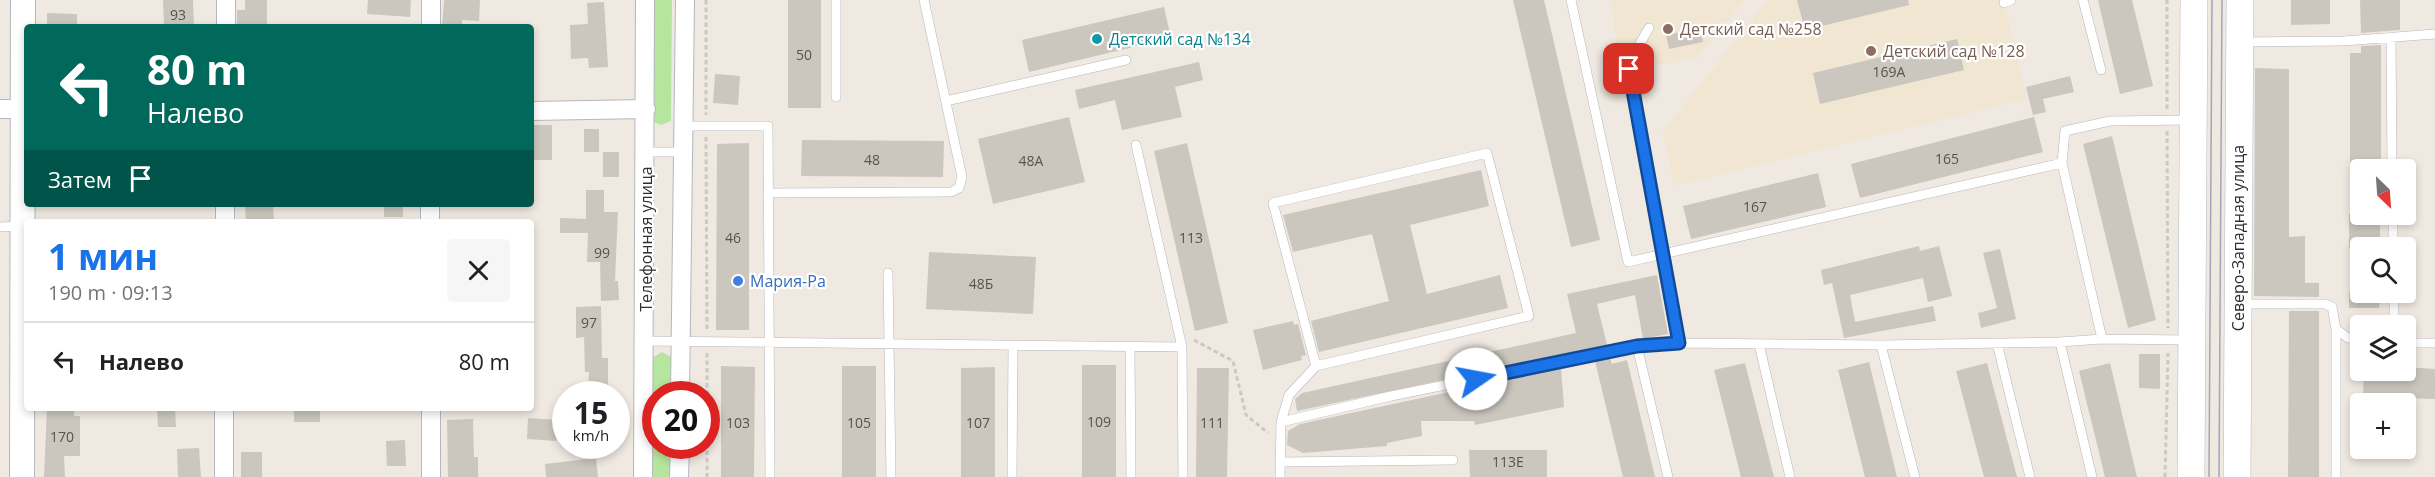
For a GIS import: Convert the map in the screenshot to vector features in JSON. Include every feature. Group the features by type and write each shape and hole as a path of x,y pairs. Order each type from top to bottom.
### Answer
{"main road":[{"path":"2191,477 2180,340 2180,120 2194,0"},
{"name":"Северо-Западная улица","path":"2237,477 2240,0"}],"street":[{"path":"22,477 11,226 23,0"},
{"path":"226,0 226,24"},
{"path":"431,0 431,24"},
{"name":"Телефонная улица","path":"642,477 645,341 645,0"},
{"path":"680,381 685,0"},
{"path":"534,111 646,109"},
{"path":"224,411 224,477"},
{"path":"431,411 431,477"},
{"path":"680,459 680,477"}],"lane":[{"path":"836,0 836,97"},
{"path":"768,193 951,192 959,188 962,177 924,0"},
{"path":"1571,0 1628,262 1663,256 2062,163"},
{"path":"2083,0 2101,70"},
{"path":"1649,28 1631,59 1629,69 1679,343"},
{"path":"2240,42 2343,41 2435,34"},
{"path":"2391,37 2392,159"},
{"path":"946,101 1126,60"},
{"path":"2102,339 2062,163 2066,131 2110,121 2180,120"},
{"path":"684,126 768,126 770,477"},
{"path":"1136,145 1182,347 1183,477"},
{"path":"646,152 683,152"},
{"path":"1280,477 1281,422 1289,395 1316,366 1529,316 1487,153 1273,203 1316,366"},
{"path":"888,273 891,477"},
{"path":"2238,304 2325,304 2332,307 2336,329 2336,477"},
{"path":"2336,329 2350,338"},
{"path":"1281,422 1391,396 1637,346 1679,343 1881,345 2060,342 2102,339 2180,340"},
{"path":"645,341 1182,347"},
{"path":"2060,342 2092,477"},
{"path":"1997,343 2030,477"},
{"path":"2416,343 2435,343"},
{"path":"1759,344 1791,477"},
{"path":"1012,477 1013,345"},
{"path":"1881,345 1915,477"},
{"path":"1637,346 1668,477"},
{"path":"1130,347 1131,477"},
{"path":"1280,462 1453,460"}],"path":[{"path":"706,0 707,477"},
{"path":"2165,477 2180,340 2180,120 2167,0"},
{"path":"1180,333 1233,361 1246,416 1281,444"}],"shaded area":[{"name":"Детский сад №258","path":"1611,0 1745,0 1697,58 1620,71"},
{"name":"Детский сад №128","path":"1768,0 2004,0 2027,99 1674,186 1663,131"}],"green space":[{"path":"654,0 672,0 671,121 661,125 654,122"},
{"path":"662,352 671,357 671,381 652,381 652,358"},
{"path":"653,459 672,459 672,477 653,477"}],"building":[{"path":"163,0 193,0 194,24 164,24"},
{"path":"245,0 267,0 267,24 237,24 237,10 245,10"},
{"path":"368,0 411,0 410,17 367,14"},
{"path":"444,0 480,0 479,21 462,20 462,24 442,24"},
{"path":"788,0 821,0 821,108 788,108"},
{"path":"1513,0 1544,0 1600,240 1571,247"},
{"path":"1797,0 1908,0 1909,5 1805,30"},
{"path":"2098,0 2132,0 2153,86 2120,94"},
{"path":"2291,0 2330,0 2330,24 2291,25"},
{"path":"2360,0 2400,0 2400,30 2361,33"},
{"path":"604,2 608,67 589,68 588,58 571,59 570,25 588,24 587,3"},
{"name":"Детский сад №134","path":"1164,7 1171,38 1029,72 1022,40"},
{"path":"47,13 77,14 77,24 47,24"},
{"path":"1700,28 1703,42 1669,49 1666,35"},
{"path":"1957,39 1964,70 1820,104 1813,73"},
{"path":"2381,45 2381,159 2350,159 2350,53 2361,53 2361,46"},
{"path":"1199,62 1203,80 1175,87 1182,117 1122,130 1115,100 1079,109 1075,90"},
{"path":"2255,68 2289,69 2289,237 2305,236 2305,283 2319,283 2319,297 2254,296"},
{"path":"715,74 740,76 738,105 713,103"},
{"path":"2070,76 2074,92 2043,99 2046,112 2033,115 2026,87"},
{"path":"1069,117 1085,182 993,204 978,139"},
{"path":"2034,117 2043,152 1860,198 1851,164"},
{"path":"534,125 552,125 552,160 534,160"},
{"path":"584,129 599,129 599,152 584,152"},
{"path":"2112,136 2156,320 2128,328 2083,144"},
{"path":"802,140 944,141 943,177 801,176"},
{"path":"749,143 749,330 716,330 717,144"},
{"path":"1187,143 1228,323 1195,331 1154,151"},
{"path":"603,152 619,152 619,177 603,177"},
{"path":"1481,170 1489,206 1410,225 1427,294 1500,275 1508,308 1319,352 1311,321 1389,301 1372,234 1293,252 1283,215"},
{"path":"1818,173 1826,207 1691,239 1683,206"},
{"path":"586,190 604,190 604,212 618,212 615,281 618,281 619,300 601,301 600,262 587,262 588,233 560,233 560,218 586,219"},
{"path":"245,207 273,207 274,219 246,219"},
{"path":"384,207 403,207 403,217 384,217"},
{"path":"2349,214 2350,225 2380,225 2380,237 2350,237 2349,248"},
{"path":"1919,246 1920,251 1939,246 1952,296 1928,302 1923,278 1850,295 1855,322 1933,306 1936,321 1844,338 1832,283 1824,285 1821,270"},
{"path":"2000,249 2016,319 1981,328 1978,313 1997,308 1983,253"},
{"path":"929,252 1036,257 1033,314 926,309"},
{"path":"1657,275 1668,334 1643,339 1635,295 1597,304 1607,345 1297,411 1295,399 1302,393 1576,333 1567,294"},
{"path":"2349,292 2350,303 2379,303 2379,308 2349,308"},
{"path":"601,306 602,358 608,358 608,381 589,381 589,372 585,372 584,337 576,338 576,307"},
{"path":"2289,311 2319,311 2319,477 2288,477"},
{"path":"1293,321 1294,325 1298,324 1306,355 1301,356 1302,360 1263,370 1253,330"},
{"path":"2139,354 2160,354 2160,389 2139,388"},
{"path":"1610,358 1612,364 1627,360 1655,477 1623,477 1595,361"},
{"path":"1869,362 1897,477 1865,477 1838,370"},
{"path":"1745,363 1774,477 1741,477 1714,370"},
{"path":"1987,363 2017,477 1984,477 1956,371"},
{"path":"2110,363 2137,477 2105,477 2079,371"},
{"path":"1082,365 1116,365 1116,477 1082,477"},
{"path":"721,366 755,367 754,477 721,477"},
{"path":"842,366 876,366 876,477 842,477"},
{"path":"995,367 995,477 961,477 961,368"},
{"path":"1197,368 1229,368 1227,477 1196,477"},
{"path":"1561,368 1564,407 1475,425 1474,421 1421,421 1422,436 1387,443 1387,446 1303,453 1287,445 1288,431 1300,424"},
{"path":"2416,368 2435,369 2435,399 2416,398 2416,393 2363,393 2364,381 2416,381"},
{"path":"47,411 74,411 74,416 80,416 80,456 64,456 65,477 44,477"},
{"path":"157,411 175,411 176,427 158,427"},
{"path":"294,411 320,411 320,422 294,422"},
{"path":"528,418 552,420 552,441 527,439"},
{"path":"473,419 474,457 478,457 478,477 448,477 447,420"},
{"path":"405,440 406,466 387,466 386,441"},
{"path":"199,448 201,477 178,477 177,449"},
{"path":"1469,450 1547,450 1547,477 1470,477"},
{"path":"241,452 262,452 262,477 241,477"},
{"path":"596,459 598,477 546,477 545,464"}],"tram line":[{"path":"2209,477 2212,0"},
{"path":"2219,477 2222,0"}],"place":[{"name":"Детский сад №258","path":"1668,29"},
{"name":"Детский сад №134","path":"1097,39"},
{"name":"Детский сад №128","path":"1871,51"},
{"name":"Мария-Ра","path":"738,281"}],"route":[{"path":"1476,379 1637,346 1679,343 1629,69"}]}
